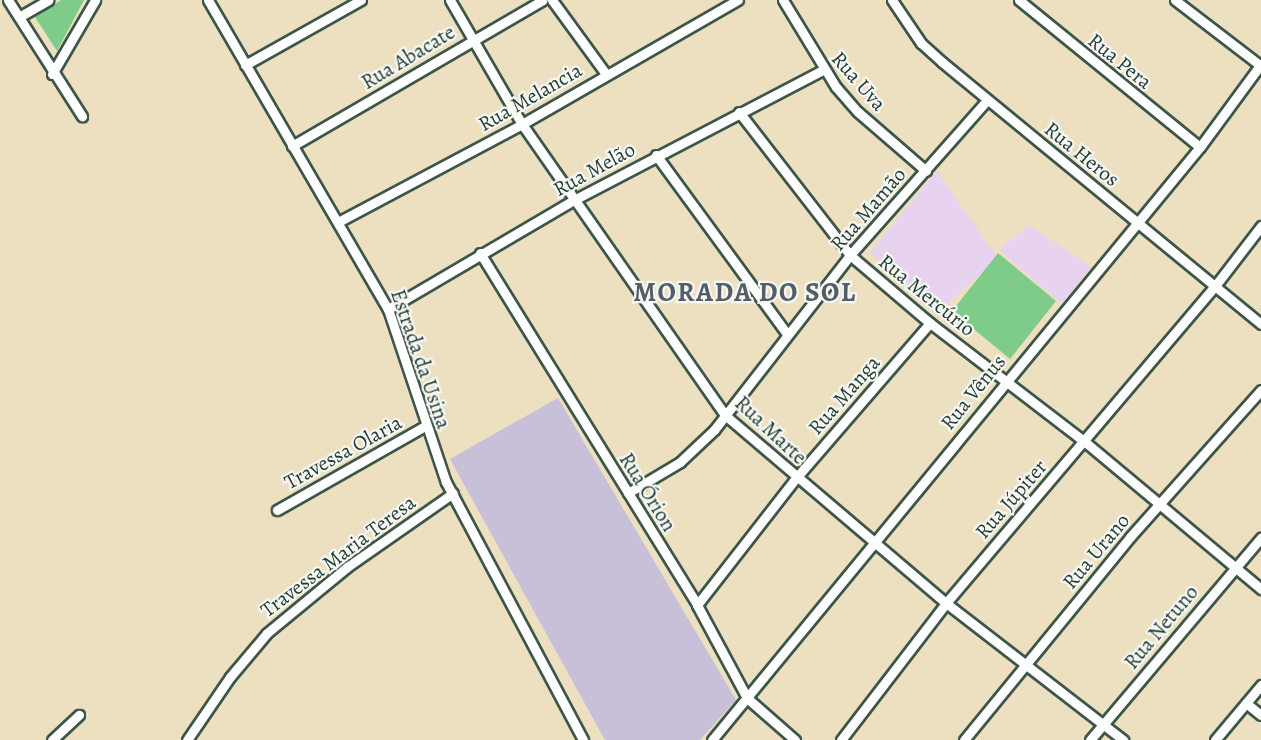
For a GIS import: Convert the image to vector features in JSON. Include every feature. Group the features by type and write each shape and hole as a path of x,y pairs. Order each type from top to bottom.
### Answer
{"street":[{"path":"8,0 52,74 82,116"},
{"path":"19,17 48,0"},
{"path":"52,74 95,0"},
{"name":"Estrada da Usina","path":"208,0 388,309 425,426 466,524 583,740"},
{"path":"245,65 361,0"},
{"name":"Rua Marte","path":"450,0 522,124 725,415 796,478 877,541 946,603 1123,740"},
{"name":"Rua Abacate","path":"292,146 543,0"},
{"path":"552,0 606,74"},
{"name":"Rua Melancia","path":"338,222 522,124 738,0"},
{"name":"Rua Uva","path":"783,0 823,70 858,112 926,171"},
{"name":"Rua Heros","path":"892,0 921,43 987,100 1261,324"},
{"name":"Rua Pera","path":"1019,0 1200,147"},
{"path":"1180,2 1261,65"},
{"name":"Rua Vênus","path":"712,740 1200,147 1261,65"},
{"name":"Rua Melão","path":"388,309 574,200 656,155 823,70"},
{"name":"Rua Mamão","path":"627,493 680,462 725,415 850,255 987,100"},
{"name":"Rua Mercúrio","path":"739,112 850,255 930,323 1084,441 1261,589"},
{"path":"656,155 788,334"},
{"name":"Rua Júpiter","path":"841,740 946,603 1215,286 1261,225"},
{"name":"Rua Órion","path":"480,253 697,605 747,698 795,740"},
{"name":"Rua Manga","path":"697,605 796,478 930,323"},
{"name":"Rua Urano","path":"964,740 1158,505 1261,390"},
{"name":"Travessa Olaria","path":"278,510 425,426"},
{"name":"Travessa Maria Teresa","path":"187,740 267,633 347,567 453,493"},
{"name":"Rua Netuno","path":"1090,740 1261,538"},
{"path":"1215,740 1261,685"},
{"path":"1246,703 1261,715"},
{"path":"52,740 80,715"}],"shaded area":[{"path":"937,171 998,258 935,315 870,252"},
{"path":"1029,225 1091,267 1062,304 999,250"},
{"path":"558,398 736,700 700,740 605,740 450,459"}],"green space":[{"path":"61,0 84,0 57,51 35,17"},
{"path":"998,253 1056,301 1010,359 952,311"}],"district":[{"name":"MORADA DO SOL","path":"745,293"}]}
